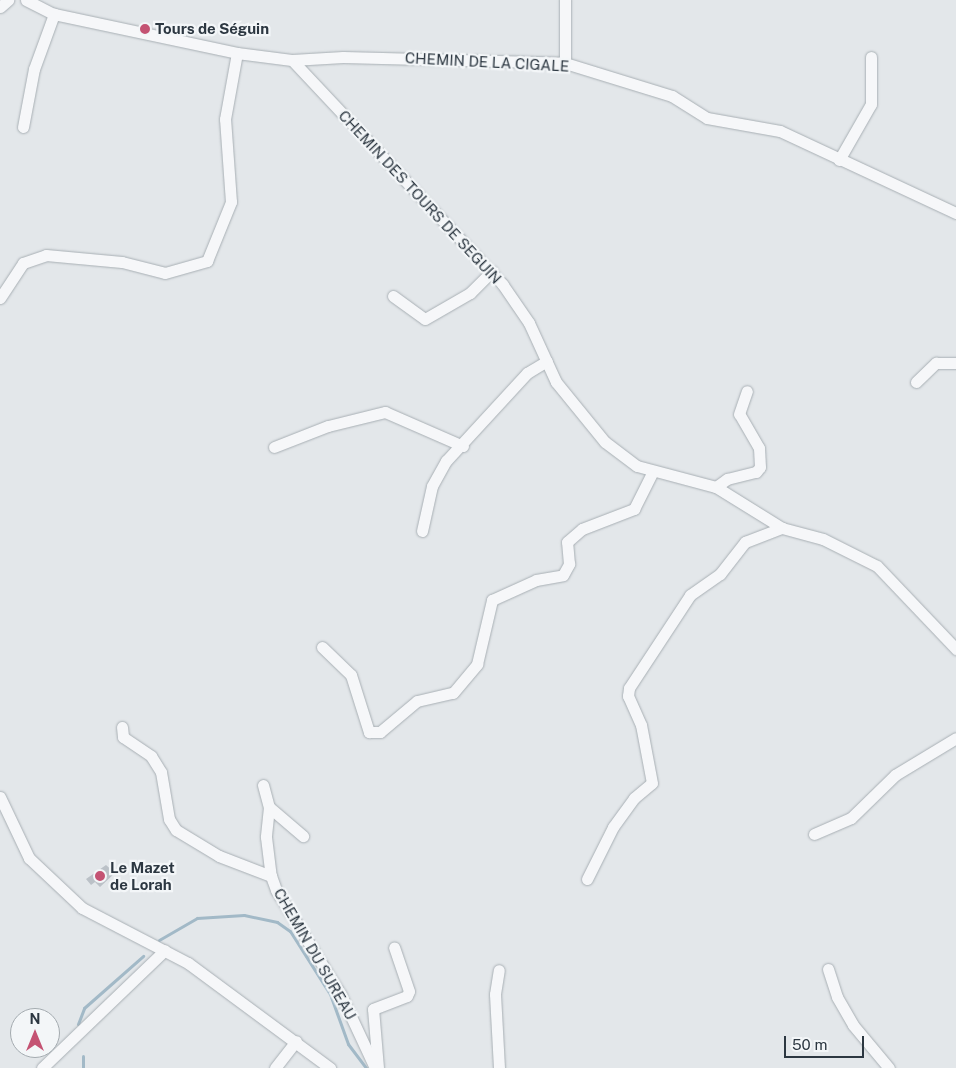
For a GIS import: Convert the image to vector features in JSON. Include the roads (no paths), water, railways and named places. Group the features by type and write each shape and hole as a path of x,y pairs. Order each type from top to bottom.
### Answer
{"street":[{"path":"0,7 8,0"},
{"name":"CHEMIN DE LA CIGALE","path":"26,0 54,14 237,53 292,60 343,57 565,63 672,96 707,118 780,131 838,160 956,213"},
{"path":"565,0 565,63"},
{"path":"23,127 34,69 54,14"},
{"path":"0,298 23,263 46,255 122,262 165,272 207,261 230,202 225,119 237,53"},
{"path":"838,160 871,104 871,57"},
{"name":"CHEMIN DES TOURS DE SEGUIN","path":"292,60 492,271 529,323 565,395 605,442 637,466 716,487 782,528 823,539 878,566 956,650"},
{"path":"393,296 425,319 470,293 492,271"},
{"path":"422,531 432,486 446,461 463,446 527,373 547,361"},
{"path":"916,382 936,363 956,363"},
{"path":"716,487 727,480 756,472 760,467 759,448 739,414 747,391"},
{"path":"274,447 328,426 385,412 463,446"},
{"path":"322,646 350,675 369,732 380,732 417,701 453,693 477,664 492,600 536,580 563,575 569,564 567,542 590,524 634,509 653,471"},
{"path":"587,879 613,827 634,798 652,783 641,725 628,696 629,688 690,595 720,574 745,542 782,528"},
{"path":"122,727 123,737 151,756 161,772 169,819 176,830 219,856 271,876"},
{"path":"814,834 851,818 895,775 956,738"},
{"name":"CHEMIN DU SUREAU","path":"263,785 268,807 266,837 271,876 341,995 376,1068"},
{"path":"0,797 35,864 88,911 165,950 296,1041 330,1068"},
{"path":"268,807 303,836"},
{"path":"376,1068 373,1009 407,996 409,991 394,947"},
{"path":"42,1068 165,950"},
{"path":"828,969 837,997 853,1025 889,1068"},
{"path":"499,970 495,994 499,1068"},
{"path":"275,1068 296,1041"}],"waterway":[{"path":"159,940 197,918 244,915 277,922 290,931 330,994 348,1044 366,1068"},
{"path":"78,1024 84,1008 143,956"},
{"path":"83,1056 83,1068"}],"place":[{"name":"Tours de Séguin","path":"145,29"},
{"name":"Le Mazet de Lorah","path":"100,876"}]}
